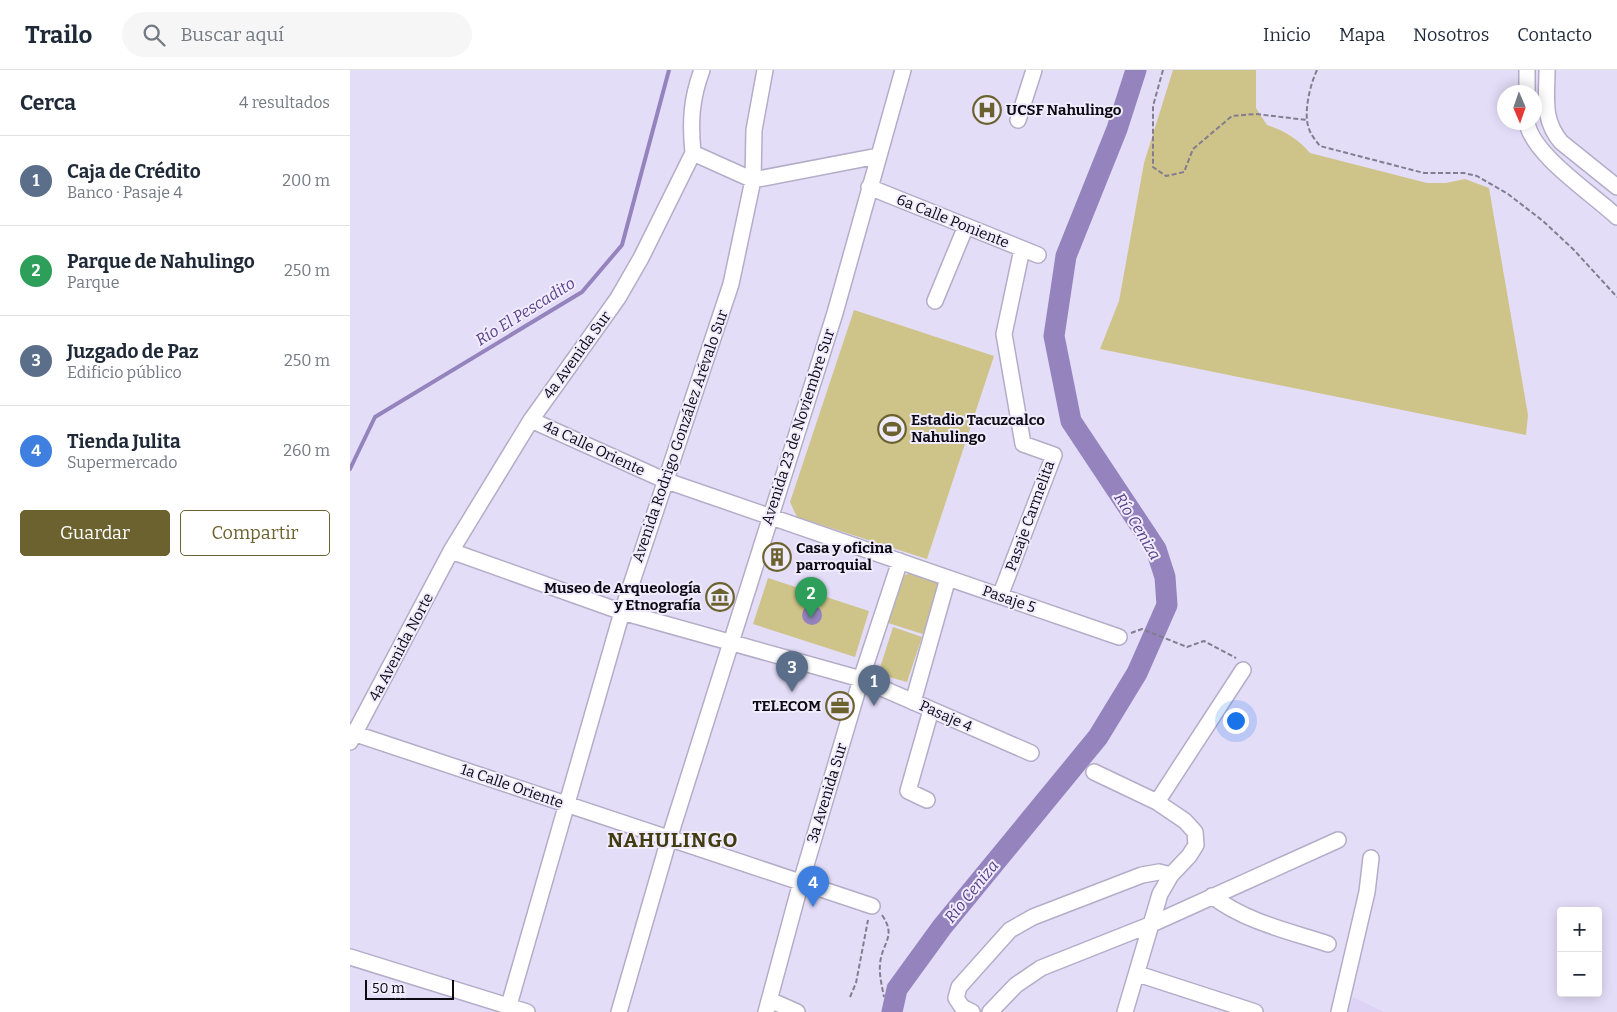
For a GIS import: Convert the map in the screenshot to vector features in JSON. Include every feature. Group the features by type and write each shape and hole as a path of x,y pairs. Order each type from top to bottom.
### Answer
{"street":[{"path":"702,70 695,89 692,106 693,153 753,180 878,156"},
{"name":"Avenida Rodrigo González Arévalo Sur","path":"508,1009 622,612 664,480 731,284 753,180 754,130 765,70"},
{"name":"Avenida 23 de Noviembre Sur","path":"619,1012 669,839 834,313 903,70"},
{"path":"1018,120 1034,70"},
{"path":"1527,70 1527,85"},
{"path":"1548,70 1548,122 1554,134 1561,142 1617,187"},
{"path":"1529,130 1531,137 1547,157 1617,217"},
{"name":"4a Avenida Sur","path":"451,551 531,420 618,298 642,258 693,153"},
{"name":"6a Calle Poniente","path":"869,187 1038,255"},
{"path":"935,300 966,226"},
{"name":"Pasaje Carmelita","path":"1000,596 1054,455 1023,444 1004,342 1006,320 1022,249"},
{"name":"4a Calle Oriente","path":"531,420 664,480 900,561"},
{"name":"Pasaje 4","path":"451,551 622,612 861,679 1031,753"},
{"name":"4a Avenida Norte","path":"352,736 451,551"},
{"name":"Pasaje 5","path":"900,561 1118,637"},
{"name":"3a Avenida Sur","path":"768,1006 801,882 861,679 900,561"},
{"path":"913,702 948,578"},
{"path":"1157,802 1243,670"},
{"path":"927,800 908,791 932,710"},
{"name":"1a Calle Oriente","path":"352,736 872,906"},
{"path":"1094,772 1157,802 1185,821 1195,832 1196,845 1190,856 1171,875 1160,894 1138,974 1125,1012"},
{"path":"990,1012 1016,985 1041,968 1152,924 1338,840"},
{"path":"1339,1012 1367,892 1371,858"},
{"path":"972,1012 962,1006 956,998 958,986 1010,930 1033,917 1142,875 1159,872 1171,875"},
{"path":"1212,896 1229,909 1248,918 1328,944"},
{"path":"350,957 508,1009 527,1012"},
{"path":"1138,974 1255,1012"},
{"path":"768,1006 797,1012"}],"path":[{"path":"1163,70 1153,106 1153,167 1166,176 1184,172 1193,149 1232,116 1256,114 1307,120"},
{"path":"1317,70 1310,86 1307,120 1309,130 1320,146 1424,173 1464,173 1477,176 1508,194 1543,221 1574,250 1617,297"},
{"path":"1142,629 1187,647 1204,641 1239,660 1243,670"},
{"path":"872,906 888,925 889,938 880,964 884,996"},
{"path":"850,997 856,983 865,927 872,906"}],"shaded area":[{"path":"1173,70 1256,70 1256,108 1267,125 1291,136 1310,153 1427,183 1446,183 1465,179 1489,188 1528,415 1526,435 1100,349 1119,301 1144,163"},
{"name":"Estadio Tacuzcalco Nahulingo","path":"854,310 994,356 927,559 797,517 790,502"},
{"path":"910,573 945,583 929,636 885,622 902,576"},
{"path":"768,578 869,611 855,657 753,624"},
{"path":"812,605 819,608 822,615 819,622 812,625 805,622 802,615 805,608"},
{"path":"893,627 922,637 907,682 878,674"},
{"path":"1353,997 1384,1012 1348,1012"}],"waterway":[{"name":"Río El Pescadito","path":"350,469 375,417 582,292 622,245 669,70"},
{"name":"Río Ceniza","path":"892,1012 897,989 942,927 1098,737 1137,673 1167,605 1165,577 1156,549 1071,421 1054,336 1066,256 1117,129 1136,70"}],"place":[{"name":"UCSF Nahulingo","path":"987,110"},
{"name":"Estadio Tacuzcalco Nahulingo","path":"892,429"},
{"name":"Casa y oficina parroquial","path":"777,557"},
{"name":"Museo de Arqueología y Etnografía","path":"720,597"},
{"name":"Parque de Nahulingo","path":"811,618"},
{"name":"Juzgado de Paz","path":"792,692"},
{"name":"TELECOM","path":"840,706"},
{"name":"Caja de Crédito","path":"874,706"},
{"name":"Tienda Julita","path":"813,907"}],"district":[{"name":"NAHULINGO","path":"673,840"}]}
